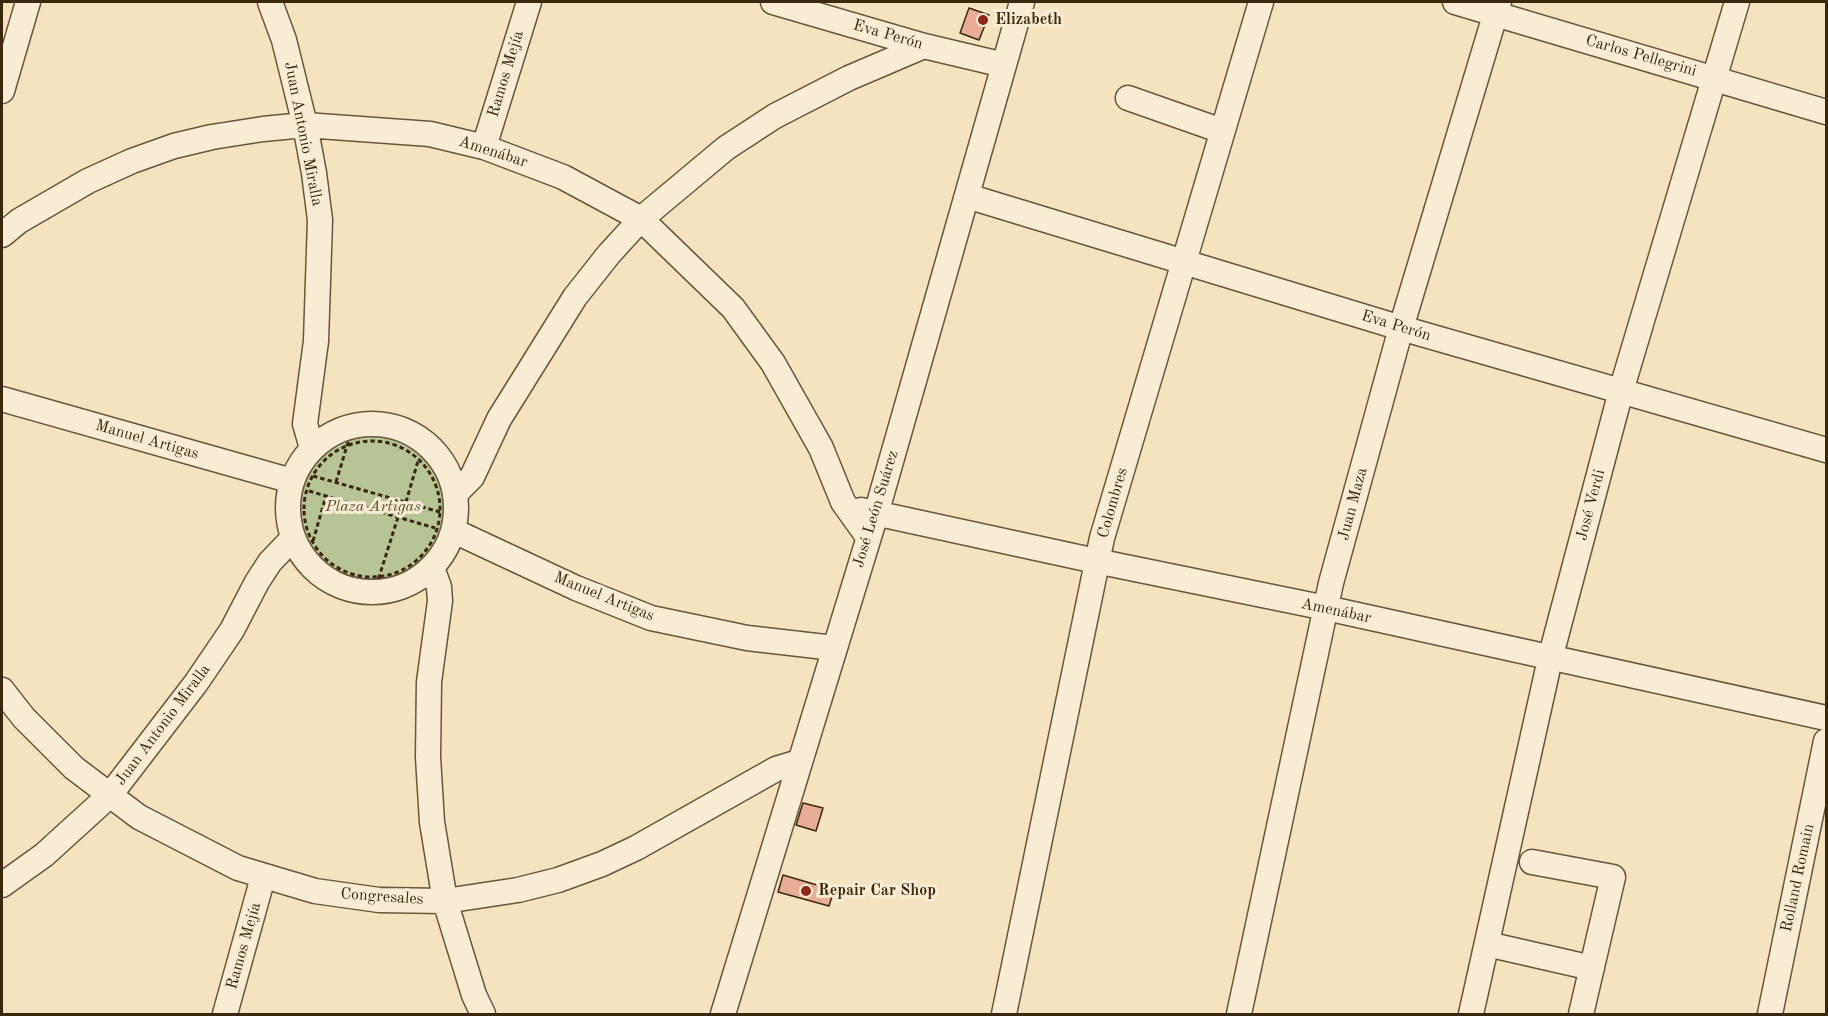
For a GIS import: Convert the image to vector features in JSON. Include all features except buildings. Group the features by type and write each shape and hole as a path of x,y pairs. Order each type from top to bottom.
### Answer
{"street":[{"path":"2,91 28,2"},
{"name":"Juan Antonio Miralla","path":"270,2 284,40 305,125 320,220 316,340 305,424 312,448"},
{"name":"Ramos Mejía","path":"484,147 529,2"},
{"name":"Eva Perón","path":"773,2 924,46 1004,65"},
{"name":"José León Suárez","path":"723,1014 876,514 1022,2"},
{"name":"Colombres","path":"1004,1014 1096,561 1261,2"},
{"name":"Carlos Pellegrini","path":"1455,2 1498,8 1827,112"},
{"name":"José Verdi","path":"1471,1014 1550,659 1621,391 1737,2"},
{"name":"Juan Maza","path":"1239,1014 1331,583 1401,328 1498,8"},
{"path":"446,516 472,477 499,419 574,297 641,219 726,148 775,116 849,78 924,46"},
{"path":"1128,98 1222,131"},
{"name":"Amenábar","path":"2,235 19,221 88,181 132,161 174,146 263,129 305,125 429,134 484,147 563,177 641,219 733,308 773,363 821,448 844,505 868,537"},
{"name":"Eva Perón","path":"968,196 1401,328 1827,450"},
{"name":"Manuel Artigas","path":"2,399 304,483"},
{"path":"375,424 398,428 418,438 436,453 448,472 442,557 416,581 396,590 377,585 348,590 325,579 306,561 303,540 289,524 287,510 304,483 300,463 312,448 331,434 350,436 375,424"},
{"name":"Amenábar","path":"844,505 876,514 1326,608 1827,718"},
{"name":"Manuel Artigas","path":"446,516 576,588 651,618 747,638 834,648"},
{"name":"Juan Antonio Miralla","path":"2,885 44,855 110,795 196,683 232,630 270,562 303,540"},
{"path":"432,568 439,587 440,601 429,682 428,757 432,822 445,901 474,995 483,1014"},
{"name":"Congresales","path":"2,690 24,718 74,768 139,818 237,868 315,891 368,899 445,901 518,890 558,880 602,864 687,820 776,769 799,762"},
{"name":"Rolland Romain","path":"1770,1014 1827,741"},
{"path":"1532,862 1613,877 1581,1014"},
{"name":"Ramos Mejía","path":"225,1014 263,876"},
{"path":"1488,937 1593,961"}],"path":[{"path":"350,436 367,441 391,443 411,453 428,470 446,516 423,554 407,568 387,576 377,585"},
{"path":"303,540 304,483 350,436"},
{"path":"336,482 350,436"},
{"path":"406,502 418,460"},
{"path":"304,483 336,482 446,516"},
{"path":"304,483 326,496 398,517 446,516"},
{"path":"303,540 326,496"},
{"path":"377,585 398,517"},
{"path":"303,540 344,571 365,577 377,585"}],"green space":[{"name":"Plaza Artigas","path":"372,434 400,440 424,455 439,479 445,507 439,535 424,559 400,574 372,580 344,574 320,559 305,535 299,507 305,479 320,455 344,440"}],"place":[{"name":"Elizabeth","path":"983,20"},
{"name":"Repair Car Shop","path":"806,891"}]}
